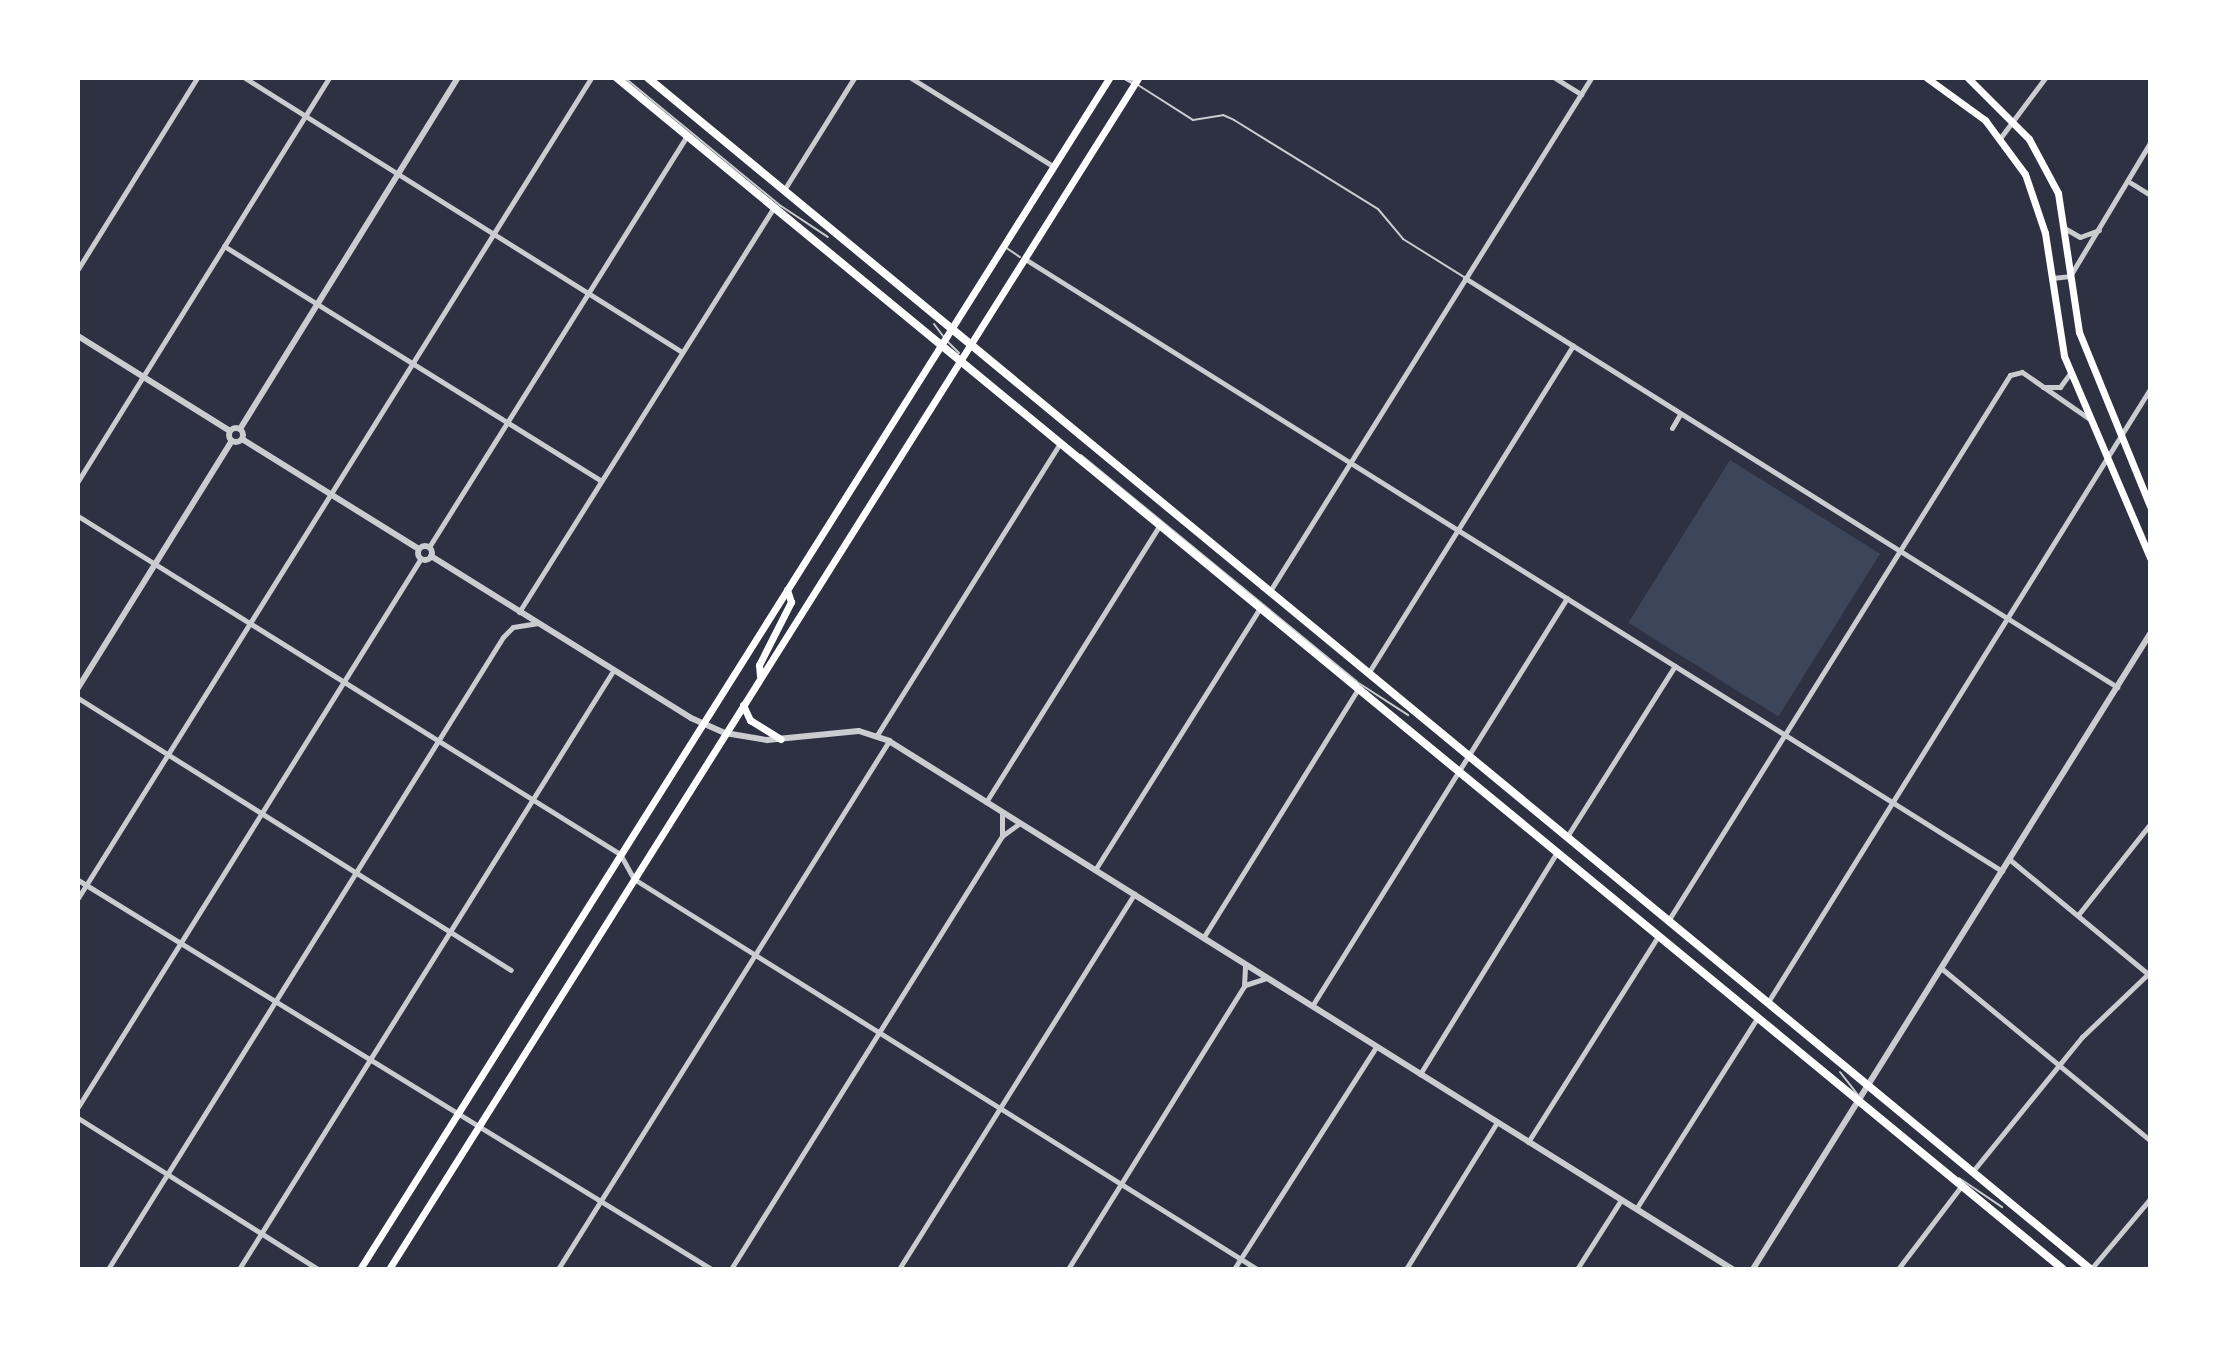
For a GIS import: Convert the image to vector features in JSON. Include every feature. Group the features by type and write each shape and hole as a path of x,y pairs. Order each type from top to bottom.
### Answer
{"main road":[{"path":"617,78 773,208 943,342 1059,445 1459,770 2063,1269"},
{"path":"648,78 2090,1269"},
{"path":"360,1269 1109,78"},
{"path":"1927,78 1985,120 2001,137 2038,204 2052,278 2057,329 2071,372 2150,558"},
{"path":"1968,78 2015,122 2042,157 2066,229 2079,332 2150,506"},
{"path":"389,1269 1136,81"},
{"path":"760,678 759,665 791,602 787,590"},
{"path":"743,705 750,720 780,739"}],"street":[{"path":"78,269 197,78"},
{"path":"245,78 682,352"},
{"path":"78,481 329,78"},
{"path":"242,439 240,429 458,78"},
{"path":"78,898 591,78"},
{"path":"784,190 854,78"},
{"path":"911,78 1054,167"},
{"path":"1126,78 1136,81"},
{"path":"1555,78 1581,94"},
{"path":"1270,591 1591,78"},
{"path":"2001,137 2045,78"},
{"path":"431,556 429,547 687,136"},
{"path":"2052,278 2070,276 2130,182 2150,143"},
{"path":"2130,182 2150,195"},
{"path":"519,612 773,208"},
{"path":"2066,229 2080,237 2100,230"},
{"path":"224,246 601,481"},
{"path":"1025,259 2002,871"},
{"path":"1465,278 2117,687"},
{"path":"78,336 230,431 240,429"},
{"path":"1369,672 1573,345"},
{"path":"1668,921 2016,371 2092,420"},
{"path":"2042,386 2060,387 2071,372"},
{"path":"1768,1003 2150,389"},
{"path":"1672,428 1680,414"},
{"path":"78,688 232,441 230,431"},
{"path":"232,441 242,439 419,549 429,547"},
{"path":"877,735 1059,445"},
{"path":"78,516 620,854 634,879 1257,1269"},
{"path":"986,802 1159,526"},
{"path":"78,1107 421,558 419,549"},
{"path":"421,558 431,556 613,671 725,733 780,739 838,730 877,735 889,741 1732,1269"},
{"path":"1312,1006 1567,598"},
{"path":"1095,870 1260,608"},
{"path":"108,1269 503,637 513,627 537,623"},
{"path":"1753,1269 2150,634"},
{"path":"1568,835 1675,666"},
{"path":"239,1269 613,671"},
{"path":"1203,938 1359,688"},
{"path":"78,698 511,970"},
{"path":"558,1269 889,741"},
{"path":"1002,812 1002,836"},
{"path":"731,1269 1002,836 1020,823"},
{"path":"2078,915 2150,824"},
{"path":"1420,1074 1558,852"},
{"path":"1972,1172 2110,1008 2149,974 2009,859"},
{"path":"78,880 456,1116 479,1124 711,1269"},
{"path":"899,1269 1134,894"},
{"path":"1528,1142 1658,936"},
{"path":"1068,1269 1244,986 1245,964"},
{"path":"1941,968 2150,1140"},
{"path":"1244,986 1267,978"},
{"path":"1636,1209 1757,1018"},
{"path":"1234,1269 1376,1047"},
{"path":"78,1118 318,1269"},
{"path":"1406,1269 1497,1122"},
{"path":"1898,1269 1963,1184"},
{"path":"2090,1269 2150,1199"},
{"path":"1577,1269 1621,1200"}],"lane":[{"path":"625,78 781,206 828,237"},
{"path":"1136,81 1193,120 1223,115 1234,120 1378,209 1403,239 1465,278"},
{"path":"1004,247 1025,259"},
{"path":"934,324 943,342"},
{"path":"962,360 1357,682 1408,715"},
{"path":"1840,1072 1858,1100 1922,1153 2002,1207"}],"shaded area":[{"path":"1730,460 1880,554 1778,717 1628,623"}]}
